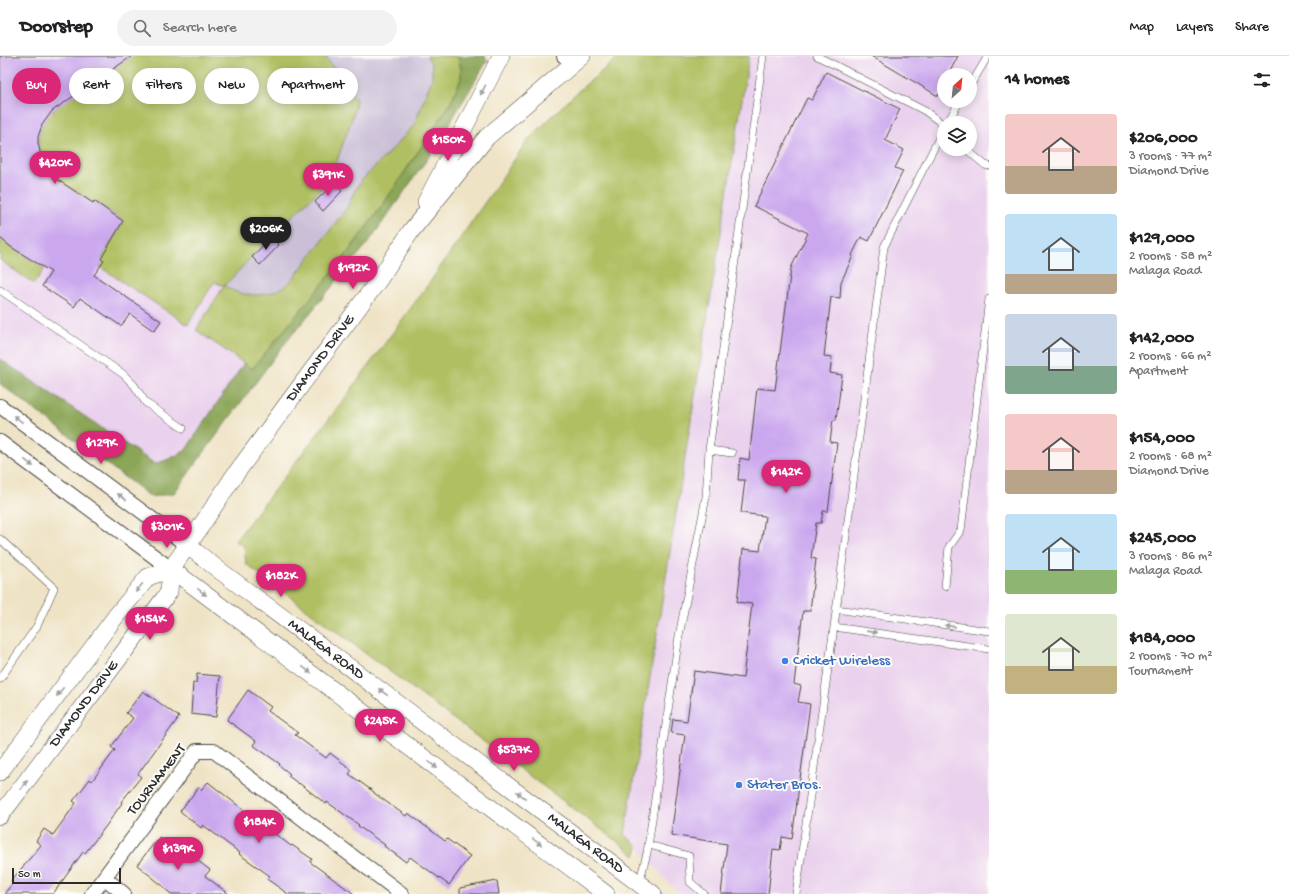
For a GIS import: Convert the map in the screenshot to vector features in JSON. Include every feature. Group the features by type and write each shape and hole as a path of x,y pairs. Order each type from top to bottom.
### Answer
{"street":[{"path":"411,231 501,56"},
{"name":"DIAMOND DRIVE","path":"0,816 169,592 171,569 187,545 234,476 378,281 411,231 488,137 573,58"},
{"name":"MALAGA ROAD","path":"0,406 653,894"},
{"name":"MALAGA ROAD","path":"0,442 606,894"},
{"name":"DIAMOND DRIVE","path":"0,772 116,616 148,577 171,569"},
{"name":"TOURNAMENT","path":"92,894 197,751 214,751 402,894"},
{"path":"105,878 124,894"}],"lane":[{"path":"639,884 649,845 679,636 706,497 709,450 763,56"},
{"path":"817,56 925,111 937,119"},
{"path":"977,74 988,56"},
{"path":"796,894 834,627 884,247 937,142"},
{"path":"974,156 985,165 989,166"},
{"path":"0,290 123,374 134,385 146,403 183,428"},
{"path":"945,586 949,547 961,530 989,299"},
{"path":"709,450 732,453"},
{"path":"0,539 54,588 37,626 0,679"},
{"path":"836,609 989,631"},
{"path":"834,627 989,649"},
{"path":"649,845 689,856 690,882 704,894"}],"shaded area":[{"path":"0,56 485,56 487,61 435,148 368,243 282,347 174,493 151,497 0,384"},
{"path":"325,56 427,56 432,65 432,79 414,125 355,190 347,208 292,280 283,288 267,293 254,296 237,293 224,286 271,237 330,180 353,116 355,104 358,104 358,68 333,68"},
{"path":"749,56 989,56 989,894 682,894 672,887 625,834"}],"green space":[{"path":"132,56 325,56 333,68 267,68 267,104 355,104 353,116 330,180 271,237 224,286 214,282 188,325 100,267 101,259 123,221 94,201 93,203 55,178 57,174 46,165 40,153 39,139 41,127 47,117 57,107 69,99 69,104 124,104 124,68 114,68"},
{"path":"427,56 457,56 461,68 461,78 450,104 382,206 343,259 252,369 196,330 224,286 231,290 245,294 260,295 282,288 292,280 347,208 355,190 362,180 414,125 432,79 432,65"},
{"path":"457,56 485,56 487,61 435,148 368,243 282,347 174,493 151,497 0,384 0,359 155,464 185,451 244,363 252,369 343,259 382,206 450,104 461,78 461,68"},
{"path":"620,56 749,56 625,834 638,847 635,856 246,564 244,546 235,541 342,402 432,279 528,140 577,92"},
{"path":"0,238 11,247 45,268 34,284 0,260"}],"building":[{"path":"0,56 132,56 115,68 69,68 69,99 52,111 42,125 38,137 38,143 42,160 48,168 57,175 55,178 93,203 94,201 123,221 101,259 104,261 94,275 161,321 154,331 130,314 121,326 80,298 74,307 42,286 51,272 11,247 0,238"},
{"path":"871,56 958,56 952,68 937,68 937,95"},
{"path":"826,72 900,109 885,140 904,150 895,168 903,171 869,241 861,237 852,255 853,256 841,282 840,298 831,297 824,356 832,357 830,373 842,375 836,420 833,420 830,442 837,443 828,511 823,511 821,523 816,523 811,558 816,559 810,611 803,611 794,684 801,686 798,702 810,704 792,839 782,837 780,850 773,849 768,894 721,894 727,844 671,835 685,735 671,733 673,719 687,721 694,671 743,678 752,604 737,602 743,549 760,551 765,516 741,513 745,480 738,480 740,458 749,460 757,388 775,390 791,268 808,233 754,206 807,98 812,100"},
{"path":"334,183 342,191 323,211 315,202"},
{"path":"271,237 279,245 260,265 252,257"},
{"path":"197,674 220,676 216,717 191,714 193,683 196,683"},
{"path":"248,690 271,707 268,711 298,733 295,735 326,758 330,753 352,770 349,774 374,793 406,816 408,813 445,841 447,839 470,856 449,885 410,857 406,862 358,826 359,825 327,802 326,804 288,776 290,774 279,765 280,764 253,745 256,741 227,720"},
{"path":"143,691 179,717 138,774 141,777 121,802 122,803 106,826 85,853 83,852 53,894 4,894 13,883 11,881 41,845 36,841 44,829 53,835 76,803 73,801 90,779 92,781 115,750 111,747 133,718 126,713"},
{"path":"208,782 291,846 292,845 312,859 310,862 354,894 288,894 267,879 270,876 239,854 240,853 203,825 201,828 180,811 199,787 201,790"},
{"path":"159,837 186,858 189,854 210,870 205,876 229,894 171,894 137,865"},
{"path":"497,881 499,894 460,894 460,888"}],"place":[{"name":"Cricket Wireless","path":"785,661"},
{"name":"Stater Bros.","path":"739,785"}]}
